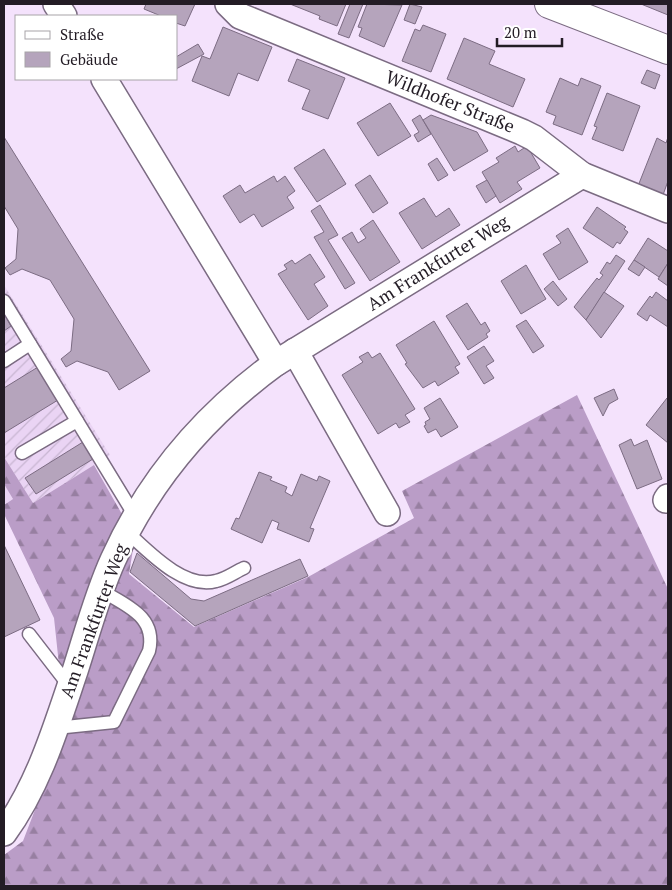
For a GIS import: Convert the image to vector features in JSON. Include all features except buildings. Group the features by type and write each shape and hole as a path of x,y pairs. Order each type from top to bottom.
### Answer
{"main road":[{"path":"560,6 668,50"}],"street":[{"path":"56,4 63,15"},
{"name":"Wildhofer Straße","path":"228,4 240,16 522,132 534,138 582,175 668,210"},
{"path":"105,80 387,513"},
{"name":"Am Frankfurter Weg","path":"4,833 30,792 56,728 102,591 131,524 166,471 206,422 237,392 286,357 582,175"}],"lane":[{"path":"4,300 76,420 131,524 162,564 194,580 216,581 244,568"},
{"path":"4,361 30,344"},
{"path":"22,453 76,420"},
{"path":"56,728 114,722 149,652 152,640 149,629 143,620 131,608 102,591"},
{"path":"29,634 70,687"}],"shaded area":[{"path":"4,285 110,455 33,503 4,457"},
{"path":"4,484 13,499 4,505"}],"green space":[{"path":"577,395 668,589 668,886 4,886 4,855 23,841 89,669 59,665 54,618 4,514 4,505 13,499 4,484 4,457 33,503 94,465 135,537 129,574 194,627 308,577 414,518 402,491"}]}
